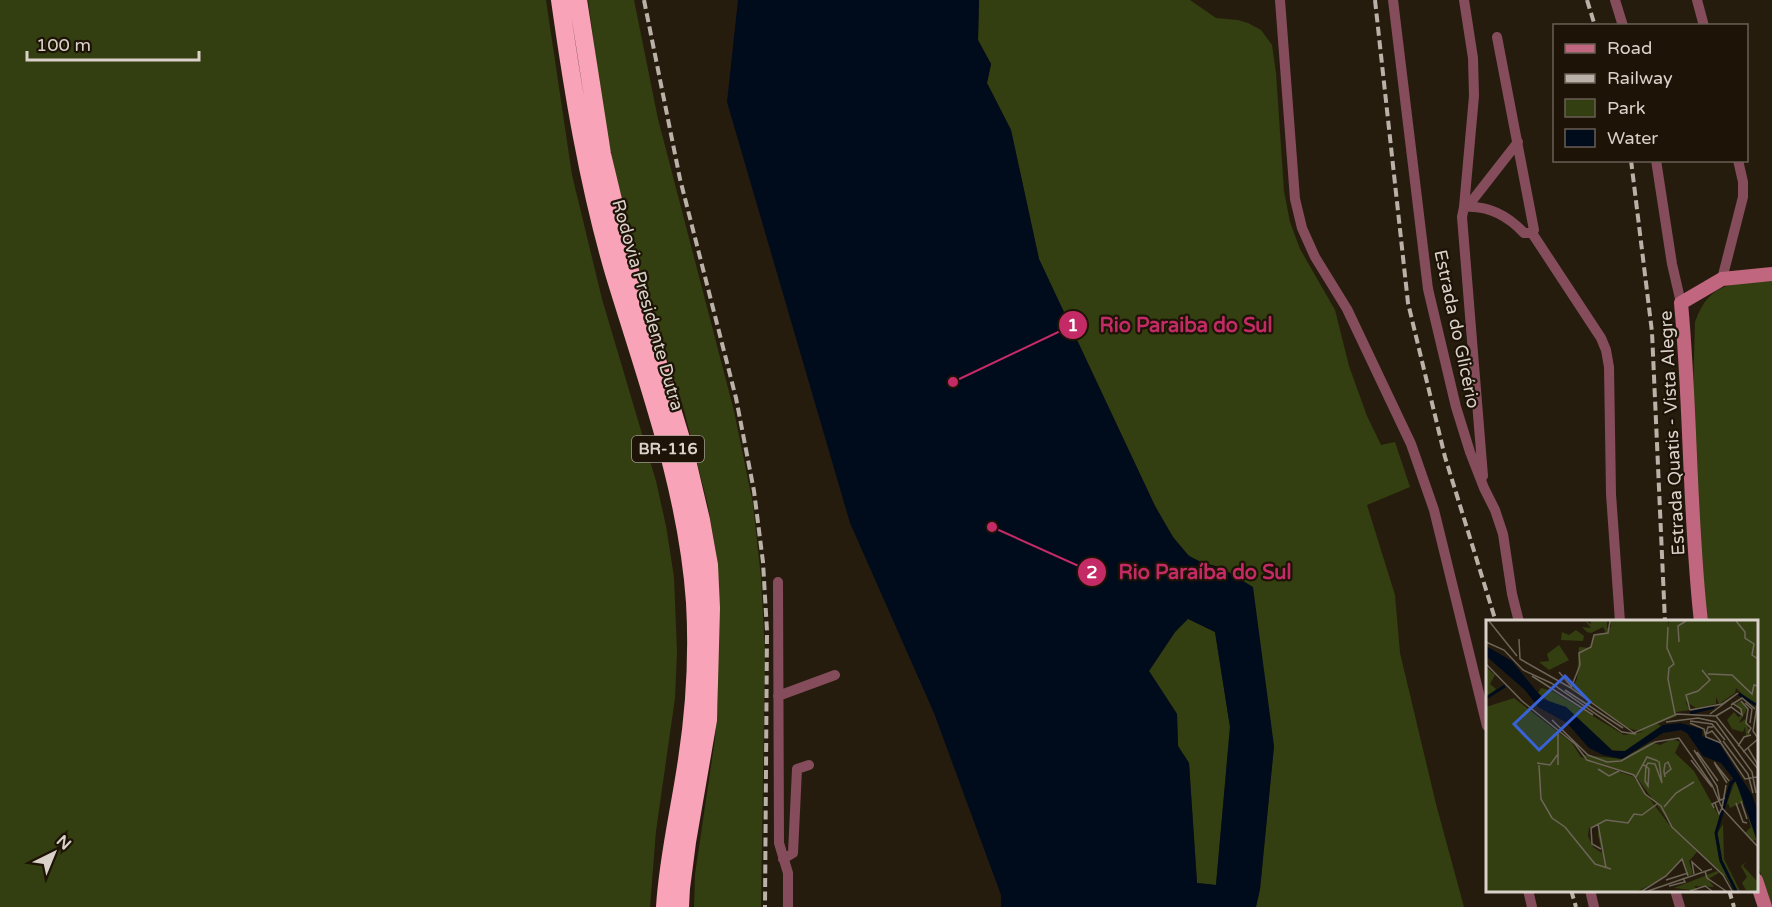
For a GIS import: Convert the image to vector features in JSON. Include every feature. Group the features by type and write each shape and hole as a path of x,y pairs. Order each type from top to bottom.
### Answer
{"highway":[{"name":"Rodovia Presidente Dutra","path":"560,0 578,117 595,200 614,272 654,398 679,488 692,578 695,612 695,695 687,760 674,829 668,905"},
{"name":"Rodovia Presidente Dutra","path":"578,0 602,154 630,271 685,452 709,566 711,608 708,720 681,888 668,905"}],"street":[{"path":"1280,0 1295,199 1302,228 1315,257 1347,309 1411,444 1434,510 1486,722"},
{"name":"Estrada do Glicério","path":"1394,0 1428,289 1456,407 1470,452 1503,534 1518,620"},
{"path":"1464,0 1473,58 1474,96 1466,206 1462,217 1484,489"},
{"path":"1615,0 1622,24"},
{"path":"1697,0 1703,24"},
{"path":"1497,37 1534,230 1532,233 1601,338 1606,350 1609,367 1611,494 1620,620"},
{"path":"1466,206 1518,142"},
{"path":"1656,162 1672,264 1681,303"},
{"path":"1722,279 1743,197 1743,182 1738,162"},
{"path":"1466,206 1486,208 1501,213 1524,233 1532,233"},
{"name":"Estrada Quatis - Vista Alegre","path":"1701,620 1681,303 1722,279 1772,274"},
{"path":"778,582 778,843 788,873 788,907"},
{"path":"778,696 835,675"},
{"path":"783,859 793,853 797,769 809,765"},
{"path":"1757,885 1765,907"},
{"path":"1528,892 1532,907"},
{"path":"1590,892 1594,907"},
{"path":"1675,892 1680,907"}],"green space":[{"path":"0,0 546,0 572,175 602,299 656,481 674,577 677,652 675,698 656,831 650,907 0,907"},
{"path":"588,0 634,0 658,119 734,411 753,504 761,578 765,652 761,907 694,907 695,874 715,739 718,700 716,553 708,506 684,410 643,285 626,224 604,118"},
{"path":"979,0 1190,0 1216,18 1238,20 1261,30 1272,45 1284,191 1290,222 1300,249 1335,310 1349,366 1367,416 1381,445 1395,442 1410,487 1367,505 1395,595 1400,653 1436,804 1464,907 1256,907 1260,889 1274,746 1222,568 1191,557 1180,547 1166,526 1039,259 1011,130 987,83 991,64 978,40"},
{"path":"1772,279 1772,907 1757,862 1757,620 1707,620 1699,527 1693,392 1695,322 1701,308 1716,291 1746,282"},
{"path":"1188,618 1215,632 1230,727 1216,885 1197,883 1189,763 1178,746 1177,714 1149,671 1175,632"}],"water":[{"path":"738,0 979,0 978,40 991,64 987,83 1011,130 1039,259 1155,506 1173,537 1189,556 1222,568 1253,587 1274,746 1260,889 1256,907 1001,907 1001,895 934,713 850,523 727,102","holes":["1188,619 1215,632 1230,727 1216,885 1197,883 1189,763 1178,746 1177,714 1149,671 1175,632"]}],"railway":[{"path":"644,0 680,179 736,398 754,491 763,562 767,631 765,907"},
{"path":"1375,0 1408,303 1445,457 1495,620"},
{"path":"1587,0 1594,24"},
{"path":"1631,162 1652,332 1665,620"},
{"path":"1572,892 1576,907"},
{"path":"1730,892 1734,907"}],"place":[{"name":"Rio Paraiba do Sul","path":"953,382"},
{"name":"Rio Paraíba do Sul","path":"992,527"}]}
